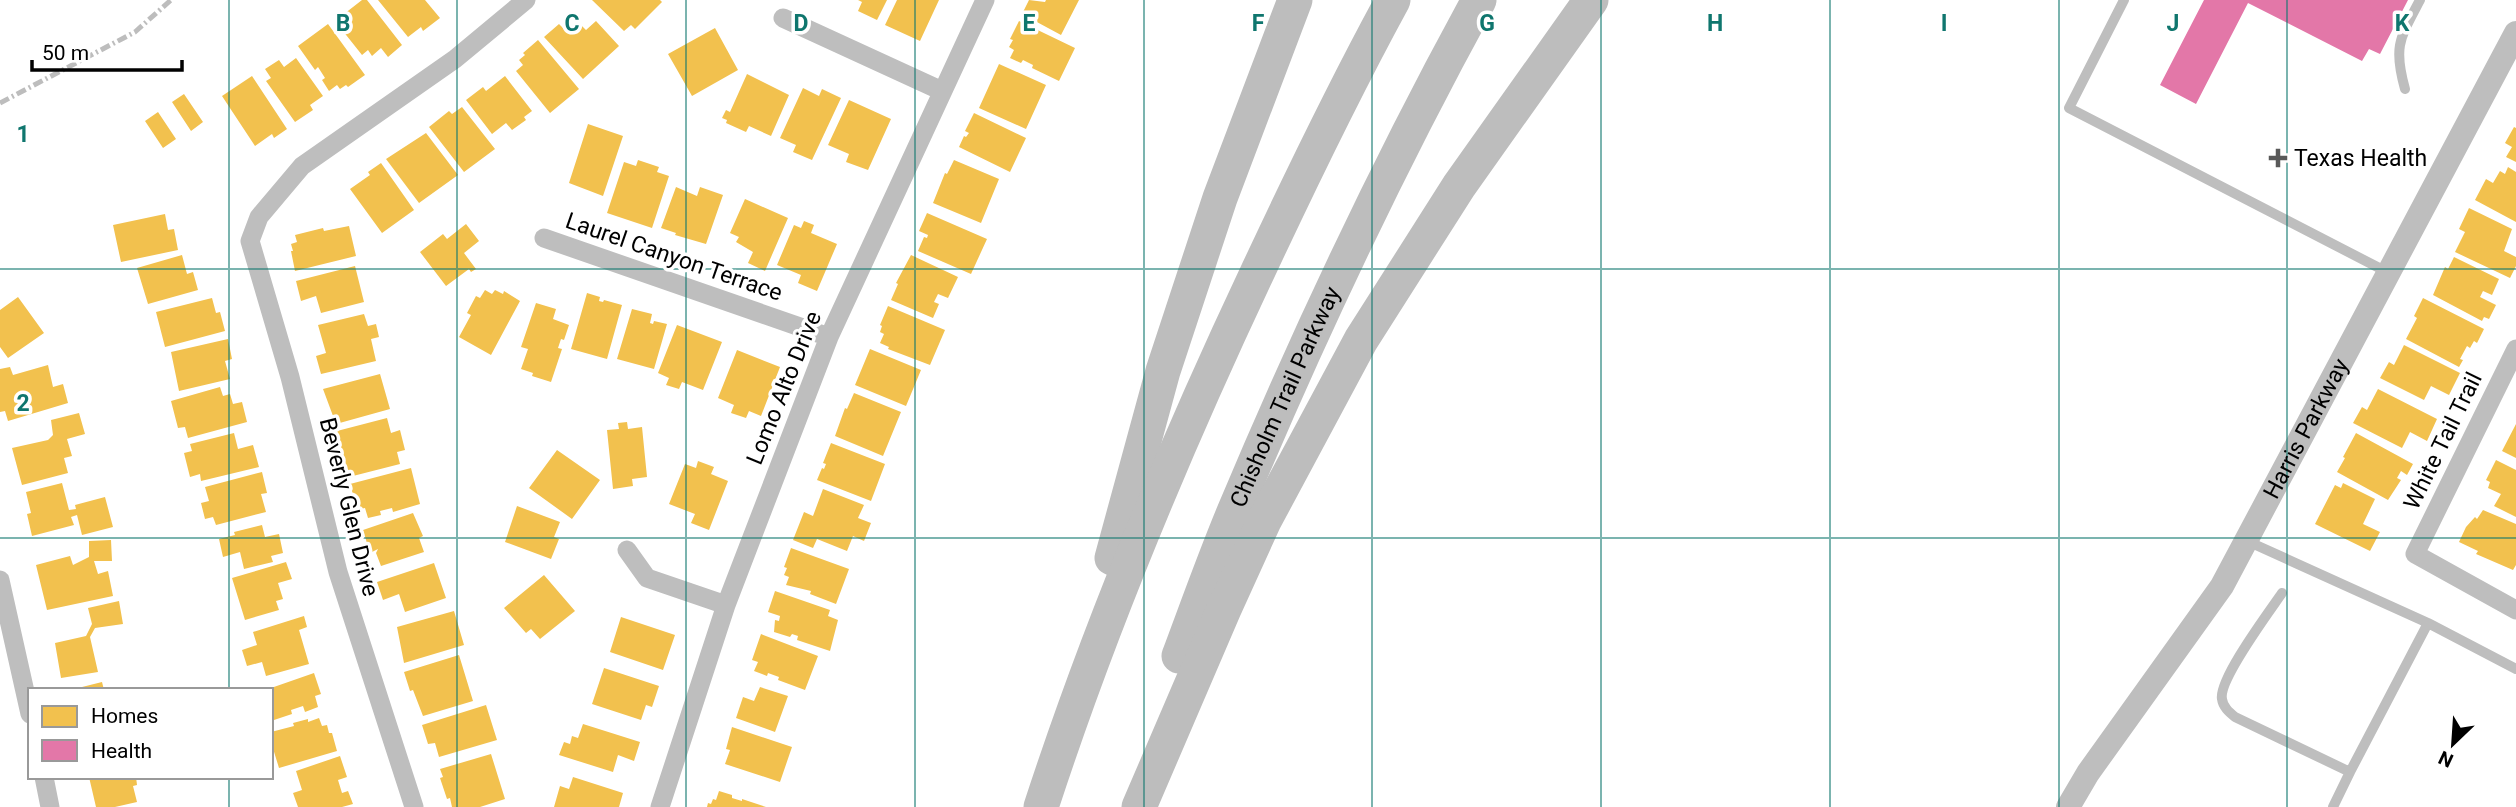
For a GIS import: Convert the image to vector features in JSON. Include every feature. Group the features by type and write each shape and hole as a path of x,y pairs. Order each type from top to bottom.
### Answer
{"highway":[{"path":"1053,772 1163,371 1220,198 1295,0"},
{"path":"1041,807 1137,546 1199,399 1327,126 1394,0"},
{"name":"Chisholm Trail Parkway","path":"1123,807 1233,514 1269,430 1356,240 1430,91 1479,0"},
{"path":"1139,807 1264,521 1354,352 1443,209 1591,0"}],"street":[{"name":"Beverly Glen Drive","path":"414,807 338,572 290,377 250,241 260,217 302,166 455,58 526,0"},
{"name":"Lomo Alto Drive","path":"660,807 726,605 829,337 985,0"},
{"path":"783,18 942,91"},
{"name":"Harris Parkway","path":"2068,807 2088,773 2222,586 2516,33"},
{"name":"Laurel Canyon Terrace","path":"544,238 829,337"},
{"name":"White Tail Trail","path":"2516,349 2415,554 2516,610"},
{"path":"627,550 647,578 726,605"},
{"path":"1,591 28,706"},
{"path":"44,779 50,807"}],"lane":[{"path":"2123,0 2068,108 2389,273"},
{"path":"2405,89 2399,67 2400,39 2420,0"},
{"path":"2246,541 2428,623 2516,669"},
{"path":"2281,593 2226,679 2221,698 2226,710 2235,717 2350,772"},
{"path":"2333,807 2428,623"}],"building: Homes":[{"path":"362,0 367,0 402,45 388,57 381,48 372,56 368,50 362,55 335,21"},
{"path":"378,0 425,0 440,18 423,31 421,27 408,37"},
{"path":"592,0 662,2 635,29 631,25 624,31"},
{"path":"858,0 887,0 877,20 858,11 862,2"},
{"path":"897,0 939,0 920,41 885,25"},
{"path":"1029,0 1079,0 1061,35 1022,14"},
{"path":"596,21 619,46 583,79 544,37 559,24 565,30 574,22 586,30"},
{"path":"1019,21 1075,48 1059,81 1032,68 1033,65 1023,60 1021,63 1010,58 1014,50 1009,47 1013,40 1010,39"},
{"path":"328,24 365,75 348,87 346,85 340,89 337,85 329,91 318,67 315,70 298,46"},
{"path":"715,28 738,70 692,96 668,54"},
{"path":"538,40 579,89 550,113 516,71 523,65 519,60 525,55 523,53"},
{"path":"296,58 323,96 310,105 313,110 295,122 266,81 271,78 265,69 279,60 284,67"},
{"path":"999,64 1046,85 1026,129 979,108"},
{"path":"747,74 789,95 771,136 749,126 746,132 726,123 727,120 722,118 726,110 730,112"},
{"path":"252,76 287,129 274,138 272,134 255,146 222,96"},
{"path":"505,76 532,111 524,117 526,120 512,130 506,123 492,134 466,100 483,87 486,91"},
{"path":"803,88 819,96 822,89 841,98 812,160 793,152 796,145 780,138"},
{"path":"184,94 203,122 191,131 172,102"},
{"path":"849,100 891,119 868,170 846,162 849,154 828,145"},
{"path":"462,107 495,149 464,172 429,127 449,111 452,114"},
{"path":"158,112 176,139 163,148 145,121"},
{"path":"974,113 1026,138 1010,172 959,147 964,136 969,133 965,131"},
{"path":"588,124 623,136 603,196 569,183"},
{"path":"2514,127 2516,162 2506,157 2512,147 2505,143"},
{"path":"426,133 458,175 419,203 386,159"},
{"path":"638,160 659,167 657,172 669,176 652,228 607,213 624,162 636,166"},
{"path":"954,160 999,179 981,223 933,203 945,173 947,174"},
{"path":"381,163 414,210 382,233 350,189 370,175 368,172"},
{"path":"2508,167 2516,172 2516,222 2475,200 2486,179 2493,183 2500,171 2505,174"},
{"path":"676,187 697,196 700,187 723,195 706,244 661,228"},
{"path":"745,199 788,218 765,271 748,263 753,252 736,242 739,237 730,233"},
{"path":"2469,208 2512,229 2504,251 2516,257 2516,266 2510,278 2455,252 2465,232 2459,229"},
{"path":"927,213 987,239 971,274 918,251 924,237 927,238 928,235 919,231"},
{"path":"165,214 168,230 174,229 178,250 121,262 113,225"},
{"path":"804,221 814,225 811,233 837,244 817,291 798,283 801,275 777,265 794,225 801,228"},
{"path":"466,224 479,241 464,253 476,269 471,272 469,269 446,286 420,252 443,234 447,239"},
{"path":"349,226 356,256 295,271 291,244 297,242 295,235 323,228 324,231"},
{"path":"182,255 187,274 193,272 198,290 148,304 137,268"},
{"path":"911,255 958,277 948,298 938,294 934,302 939,304 933,318 891,300 898,284 896,283"},
{"path":"2454,257 2499,279 2492,295 2483,291 2480,297 2496,305 2489,319 2484,317 2482,321 2433,295 2445,267 2448,269"},
{"path":"355,266 364,302 321,313 316,296 301,301 296,281"},
{"path":"485,290 492,294 495,290 503,294 504,291 520,301 491,355 459,337 471,315 467,313 476,296 480,298"},
{"path":"587,293 600,297 599,301 622,305 607,359 571,349"},
{"path":"18,297 44,333 8,358 0,347 0,310"},
{"path":"212,298 216,313 220,312 225,331 165,347 156,312"},
{"path":"2423,298 2484,329 2477,343 2474,341 2470,348 2467,346 2459,367 2406,339 2417,318 2414,316"},
{"path":"536,303 556,309 553,319 569,325 558,348 562,349 551,382 521,369 528,349 521,347"},
{"path":"888,306 945,330 930,365 888,349 889,347 880,343 884,334 880,332 880,325"},
{"path":"632,309 652,314 650,323 653,324 654,321 667,324 654,369 617,359"},
{"path":"364,314 368,326 376,324 379,337 371,339 376,361 321,374 316,356 326,353 318,325"},
{"path":"677,325 722,342 703,390 682,382 679,389 666,385 669,378 658,373"},
{"path":"228,339 232,359 225,361 230,379 179,391 171,352"},
{"path":"2404,345 2460,373 2449,395 2431,386 2424,400 2380,378 2389,362 2394,365"},
{"path":"870,349 921,370 906,406 855,385"},
{"path":"737,350 780,367 761,416 749,411 746,418 731,413 734,405 718,398"},
{"path":"48,365 53,387 63,384 68,403 8,421 5,411 0,412 0,369 10,367 13,375"},
{"path":"380,374 390,409 336,424 323,389"},
{"path":"220,387 223,396 230,394 233,404 242,402 247,422 188,438 185,427 178,428 171,401"},
{"path":"2378,389 2437,419 2427,441 2410,432 2402,448 2353,423 2362,407 2367,410"},
{"path":"854,393 901,412 883,456 835,436 845,408 847,409"},
{"path":"79,413 85,434 67,439 72,456 64,458 68,473 22,485 12,448 48,440 53,435 51,420"},
{"path":"387,418 391,433 400,430 405,450 397,452 400,464 349,477 337,431"},
{"path":"627,422 628,429 642,427 647,477 632,479 633,486 613,489 607,430 619,429 618,423"},
{"path":"2516,424 2516,458 2502,451"},
{"path":"234,433 238,449 253,445 259,467 201,481 200,474 190,477 184,453 192,451 190,444"},
{"path":"2356,433 2413,464 2407,475 2401,471 2397,478 2401,480 2388,500 2337,472"},
{"path":"831,443 885,464 871,501 817,480 826,464 823,463"},
{"path":"557,450 600,480 572,519 529,488"},
{"path":"2496,460 2516,470 2516,517 2494,506 2501,494 2488,488 2490,482 2486,480"},
{"path":"698,461 714,467 711,474 728,481 709,530 691,523 695,514 669,504 685,464 696,468"},
{"path":"411,468 420,504 393,512 392,508 380,511 381,515 368,518 365,508 360,509 359,504 356,505 350,484"},
{"path":"262,472 267,493 261,494 266,512 216,525 213,517 205,519 201,503 209,501 205,487"},
{"path":"62,483 69,510 76,509 75,505 105,497 113,527 82,535 77,515 71,517 74,525 32,536 27,514 31,513 26,492"},
{"path":"2343,483 2375,499 2363,524 2380,532 2370,551 2315,524 2335,485 2341,488"},
{"path":"823,489 864,505 858,518 871,523 864,541 853,536 847,551 817,539 813,548 793,540 804,512 813,516"},
{"path":"517,506 560,522 554,537 559,539 551,559 505,542"},
{"path":"2483,510 2516,524 2516,565 2513,570 2476,554 2478,551 2459,542 2466,527 2475,517 2477,519"},
{"path":"413,513 423,536 419,538 424,552 381,566 376,553 378,549 370,553 363,530"},
{"path":"262,525 265,537 279,534 283,553 271,556 273,562 244,569 240,552 223,557 219,539"},
{"path":"111,540 112,561 94,561 98,574 108,571 113,596 47,610 36,565 70,556 73,565 89,557 89,541"},
{"path":"791,548 849,569 836,604 810,594 811,591 786,585 789,577 784,575 787,568 784,567"},
{"path":"286,562 292,579 278,583 283,599 276,601 279,610 245,620 232,578"},
{"path":"434,563 446,598 405,612 399,594 383,600 377,582"},
{"path":"544,575 575,611 540,639 531,629 526,633 504,608"},
{"path":"775,591 830,610 828,616 838,620 830,651 797,640 798,636 792,634 790,637 774,632 775,620 779,621 780,616 768,612"},
{"path":"119,601 123,624 95,628 90,637 98,672 61,678 55,643 86,636 92,624 88,608"},
{"path":"454,611 464,645 404,663 397,627"},
{"path":"304,616 307,627 299,630 309,664 266,676 262,662 247,666 242,650 257,645 253,632"},
{"path":"621,617 675,635 663,670 610,652"},
{"path":"761,634 818,656 805,690 778,680 779,677 754,671 758,662 752,660"},
{"path":"459,655 473,701 423,716 404,672"},
{"path":"604,668 659,686 652,707 646,705 641,720 592,704"},
{"path":"314,673 321,694 315,696 318,707 305,712 303,706 291,710 292,714 273,720 271,688"},
{"path":"102,682 104,688 78,688"},
{"path":"760,687 788,696 775,732 736,718 743,697 754,701"},
{"path":"486,705 497,740 439,757 435,743 428,744 422,725"},
{"path":"319,718 322,726 327,725 337,751 279,768 273,748 273,731 308,719 308,722"},
{"path":"583,724 640,742 634,761 618,755 613,772 559,755 564,742 570,744 572,736 578,738"},
{"path":"732,727 792,747 780,782 725,764 730,750 726,749"},
{"path":"491,754 505,799 480,807 452,807 440,778 443,777 440,769"},
{"path":"340,756 347,777 338,780 342,793 348,791 353,804 342,807 298,807 293,793 302,790 296,771"},
{"path":"573,777 623,793 619,807 554,807 560,786 569,789"},
{"path":"89,779 136,779 137,785 133,786 137,802 115,807 96,807"},
{"path":"719,791 732,795 732,798 766,807 707,807 713,799 716,800"}],"building: Health":[{"path":"2204,0 2408,0 2380,54 2369,49 2362,61 2248,3 2196,104 2160,85"}],"railway":[{"path":"0,103 135,32 171,0"}],"place":[{"name":"Texas Health","path":"2278,158"}]}
